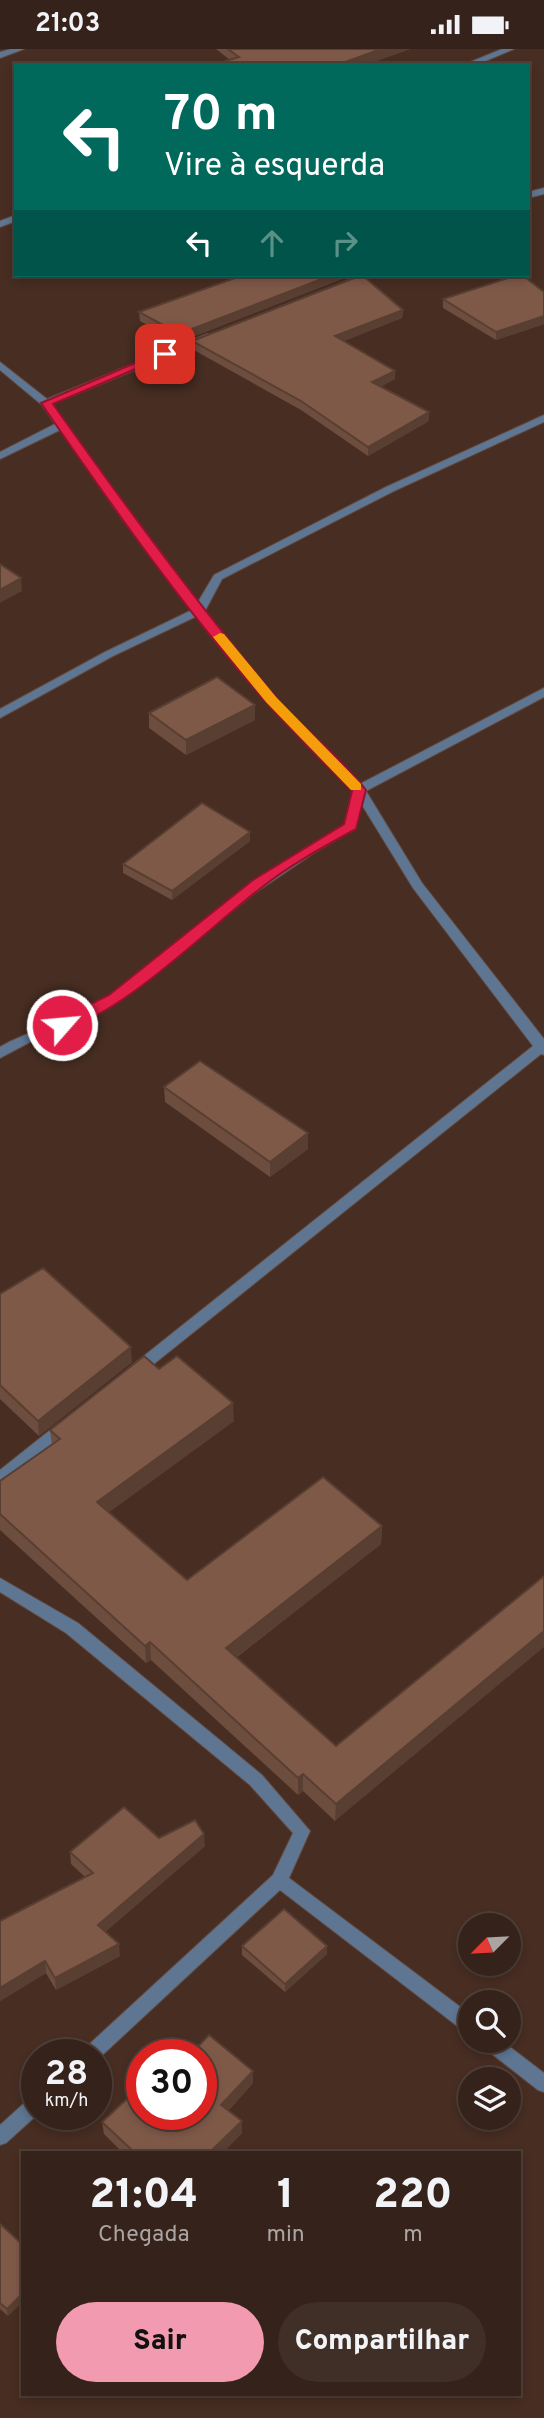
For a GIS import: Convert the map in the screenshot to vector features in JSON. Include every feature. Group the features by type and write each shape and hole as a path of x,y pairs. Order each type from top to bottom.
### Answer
{"street":[{"path":"0,55 20,49"},
{"path":"472,63 510,49"},
{"path":"333,288 364,277"},
{"path":"46,403 221,331"},
{"path":"0,365 46,403 129,521 271,700 359,790 417,885 543,1047 119,1383"},
{"path":"0,714 109,654 200,611 218,577 390,489 544,418"},
{"path":"0,456 61,425"},
{"path":"0,1053 20,1039 62,1025 115,998 258,883 312,847 351,826 359,790 544,692"},
{"path":"0,1478 76,1418"},
{"path":"0,1584 72,1628 256,1780 302,1831 279,1880 107,2039"},
{"path":"279,1880 458,2016"},
{"path":"504,2053 544,2084"},
{"path":"0,2137 21,2118"}],"building":[{"path":"228,49 381,49 342,63 219,63 239,57"},
{"path":"238,277 327,277 179,334 139,312"},
{"path":"357,277 364,277 403,310 335,336 395,371 372,382 429,412 368,447 301,401 192,341"},
{"path":"512,277 525,277 544,292 544,316 496,332 443,299"},
{"path":"0,564 21,578 0,590"},
{"path":"217,677 255,705 186,740 149,713"},
{"path":"202,803 250,832 172,891 123,864"},
{"path":"200,1061 308,1133 270,1162 164,1087"},
{"path":"43,1268 131,1347 38,1421 0,1385 0,1294"},
{"path":"144,1356 159,1369 177,1356 233,1403 97,1502 187,1580 323,1477 382,1526 226,1648 336,1746 544,1576 544,1631 336,1804 303,1774 298,1778 150,1642 145,1646 0,1514 0,1481 60,1439 50,1430"},
{"path":"124,1807 159,1838 195,1820 204,1834 98,1925 119,1944 55,1978 45,1961 0,1988 0,1921 93,1873 70,1852"},
{"path":"284,1909 327,1946 285,1984 242,1946"},
{"path":"217,2042 253,2071 221,2105 242,2121 211,2151 133,2151 111,2130 112,2113 126,2100 126,2130 217,2130"},
{"path":"0,2224 21,2243 21,2295 7,2309 0,2303"}],"slow traffic":[{"path":"220,637 271,700 356,787"}],"route":[{"path":"62,1025 115,998 258,883 312,847 351,826 359,790 271,700 228,647 129,521 46,403 165,354"}]}
